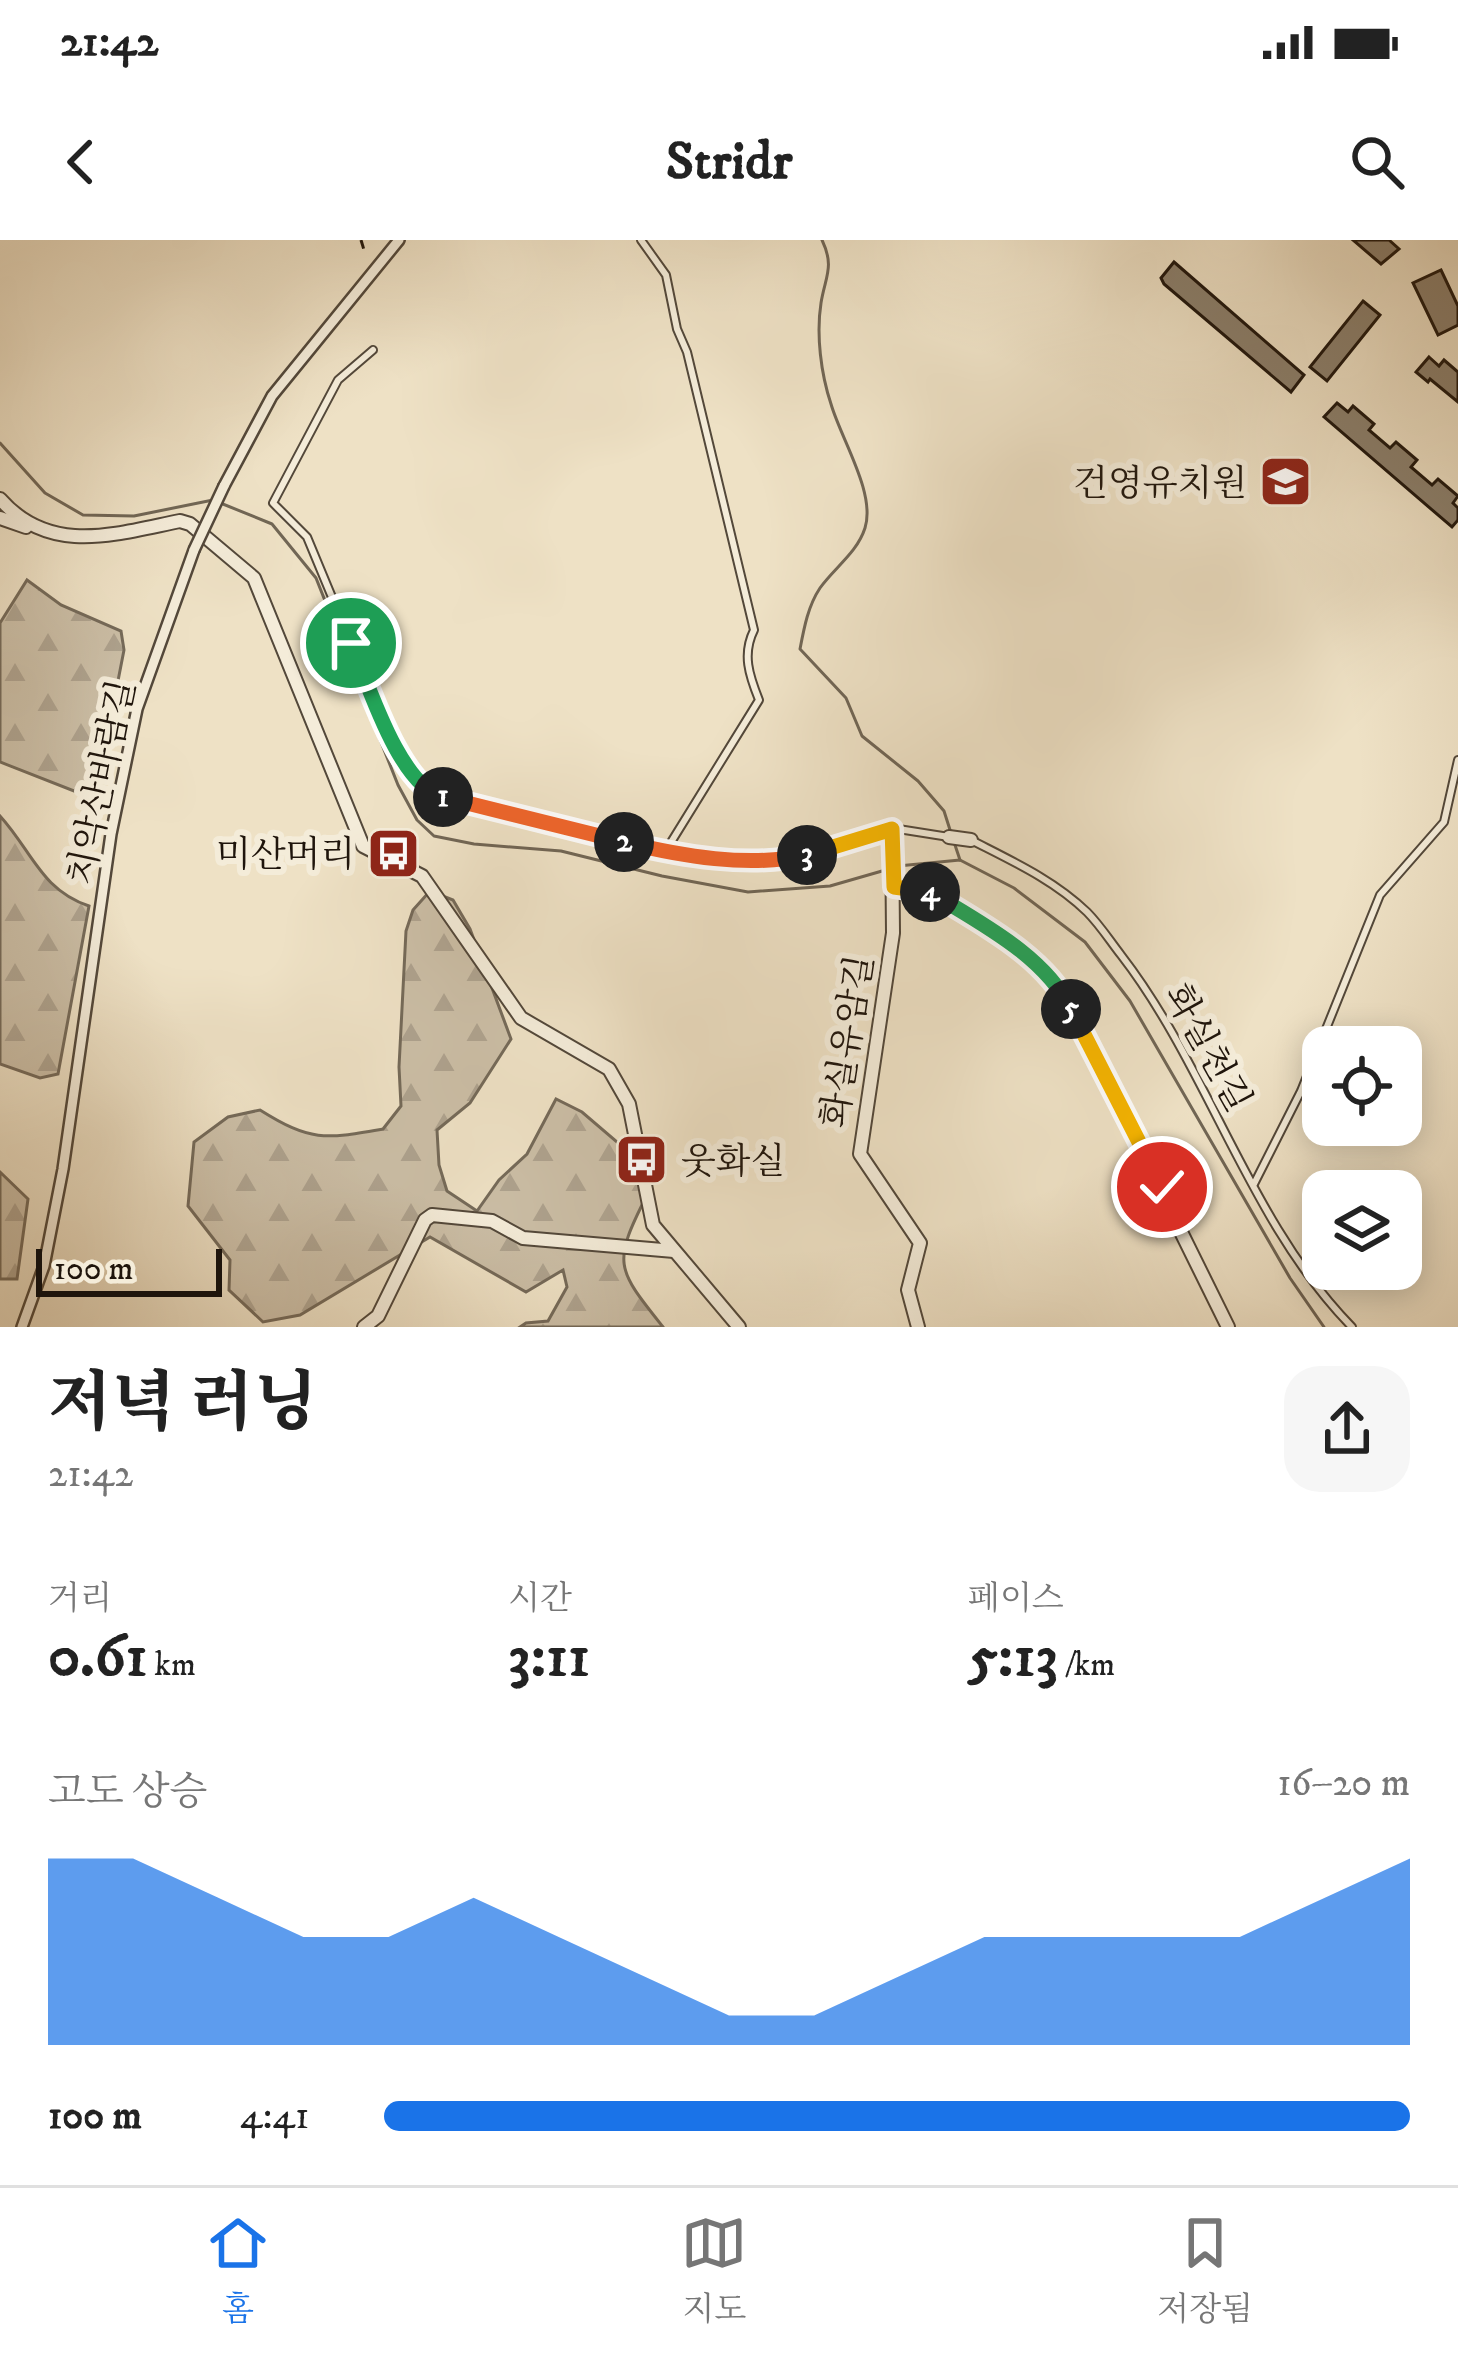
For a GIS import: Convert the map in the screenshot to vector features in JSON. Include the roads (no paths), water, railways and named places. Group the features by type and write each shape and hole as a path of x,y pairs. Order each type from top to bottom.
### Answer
{"street":[{"name":"치악산바람길","path":"22,1327 44,1266 63,1169 111,834 137,709 194,550 272,396 399,240"},
{"path":"0,499 32,529"},
{"path":"0,518 64,536 114,535 180,520 254,578 363,846 422,876 521,1018 609,1069 629,1104 653,1225 739,1327"},
{"name":"화실유암길","path":"893,834 893,933 860,1154 920,1243 908,1289 918,1327"},
{"path":"949,837 971,840"},
{"path":"894,887 926,890 982,924 1026,955 1064,995 1228,1327"},
{"path":"364,1327 378,1316 425,1220 432,1215 492,1221 523,1238 674,1251"}],"lane":[{"path":"640,240 666,274 676,329 687,352 754,630 746,647 759,700 665,852"},
{"path":"373,350 338,380 273,503 307,537 395,749 430,794 665,852 728,860 801,857 893,834 949,837"},
{"path":"1254,1184 1301,1091 1380,895 1444,822 1458,760"},
{"name":"화실천길","path":"971,840 1041,876 1088,913 1156,1000 1288,1244 1352,1327"}],"waterway":[{"path":"822,240 828,265 820,315 822,367 862,483 867,514 857,545 816,595 800,649 846,698 862,736 918,781 944,811 951,833"},
{"path":"0,443 45,493 83,515 134,516 213,500 272,524 316,578 398,785 417,820 434,836 561,851 748,892 830,886 889,869"},
{"path":"954,842 960,860"},
{"path":"898,866 960,860 1014,888 1085,942 1130,1001 1290,1278 1324,1327"}],"place":[{"name":"건영유치원","path":"1286,482"},
{"name":"미산머리","path":"394,853"},
{"name":"웃화실","path":"642,1160"}]}
